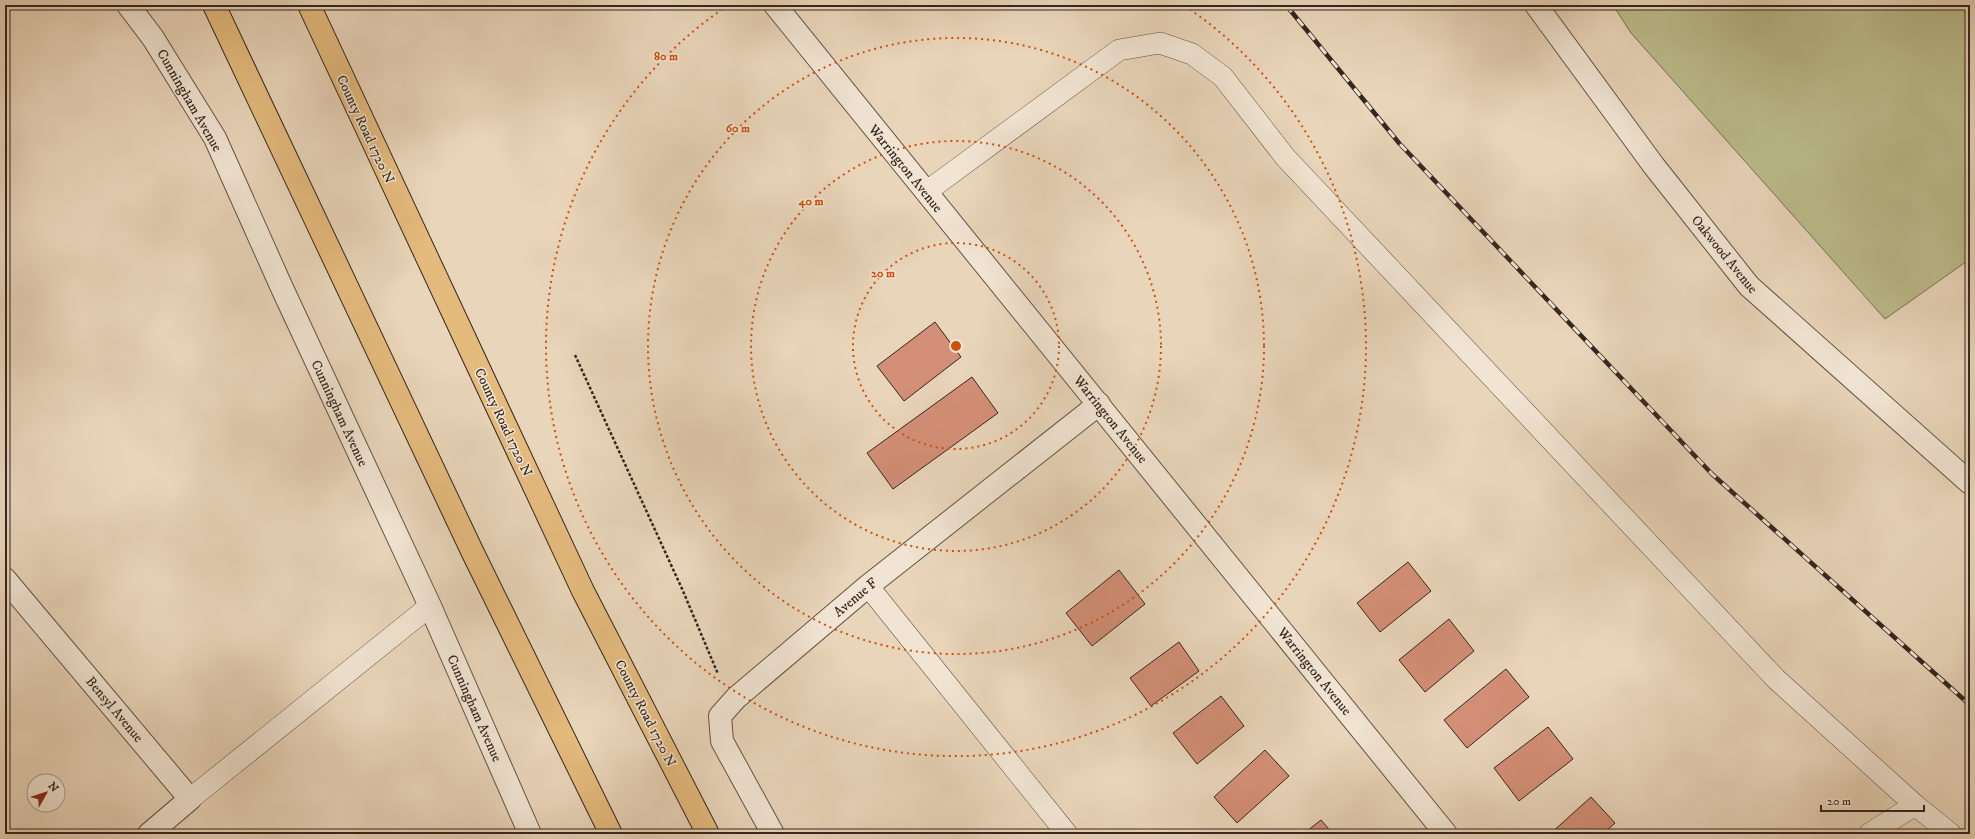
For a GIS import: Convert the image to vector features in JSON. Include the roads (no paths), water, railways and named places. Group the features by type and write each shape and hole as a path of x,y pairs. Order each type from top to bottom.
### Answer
{"main road":[{"path":"214,5 472,551 611,834"},
{"name":"County Road 1720 N","path":"309,5 583,591 708,834"}],"street":[{"name":"Cunningham Avenue","path":"128,5 153,38 215,138 282,288 430,606 530,834"},
{"name":"Warrington Avenue","path":"775,5 1446,834"},
{"name":"Oakwood Avenue","path":"1536,5 1654,166 1749,286 1970,483"},
{"name":"Avenue F","path":"773,834 722,741 720,716 736,698 868,586 1099,404"},
{"name":"Bensyl Avenue","path":"5,579 190,799"},
{"path":"149,834 190,799"}],"lane":[{"path":"926,192 1118,50 1160,43 1192,54 1223,77 1285,157 1776,679 1915,805 1951,834"},
{"path":"868,586 1067,834"},
{"path":"190,799 430,606"},
{"path":"1869,834 1915,805"}],"railway":[{"path":"1286,5 1399,143 1712,474 1970,705"}]}
